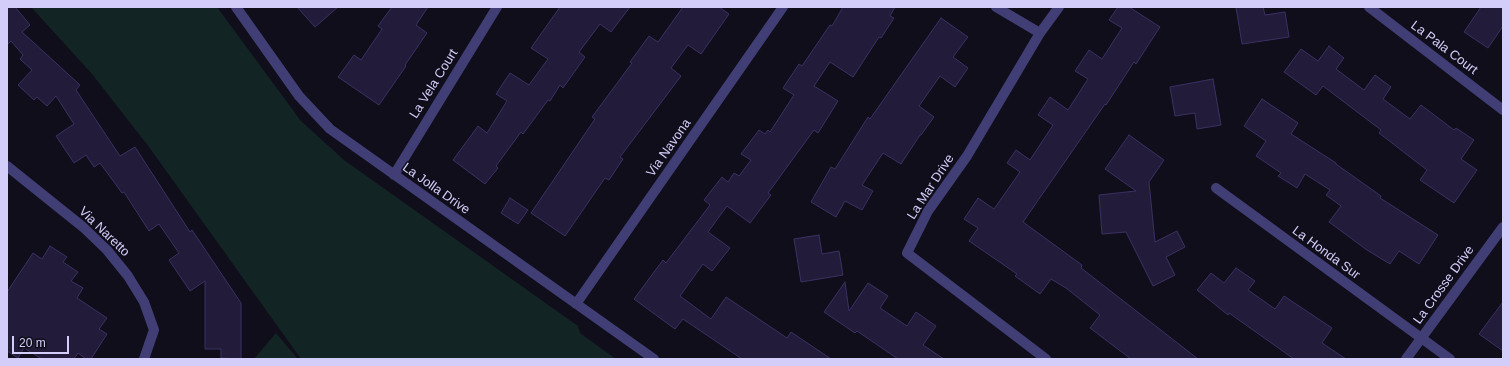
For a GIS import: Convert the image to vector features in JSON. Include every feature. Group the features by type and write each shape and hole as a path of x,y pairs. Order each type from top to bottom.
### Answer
{"street":[{"name":"La Jolla Drive","path":"236,7 299,96 330,129 654,359"},
{"name":"La Vela Court","path":"394,175 497,7"},
{"name":"Via Navona","path":"576,304 783,7"},
{"path":"996,7 1040,33"},
{"name":"La Mar Drive","path":"1046,359 907,253 928,211 967,156 1040,33 1059,7"},
{"name":"La Pala Court","path":"1368,7 1503,110"},
{"name":"Via Naretto","path":"7,166 83,227 107,250 128,276 144,302 154,330 144,359"},
{"name":"La Honda Sur","path":"1216,188 1450,359"},
{"name":"La Crosse Drive","path":"1406,359 1503,227"}],"shaded area":[{"path":"31,7 217,7 301,121 344,160 578,326 580,333 616,359 301,359 149,147 92,74"},
{"path":"276,333 298,359 254,359"}],"building":[{"path":"7,7 15,7 30,25 22,32 80,85 76,90 120,156 135,147 190,232 192,230 241,303 241,359 221,358 221,349 205,349 205,281 190,291 169,260 179,253 159,224 149,231 124,192 122,193 100,163 94,167 86,155 74,163 56,136 74,124 56,96 47,106 37,97 34,100 18,85 32,70 20,59 23,55 11,41 7,45"},
{"path":"297,7 338,7 315,27"},
{"path":"392,7 428,7 416,25 427,33 379,105 338,77 354,55 361,60 382,29 378,26"},
{"path":"560,7 630,7 611,32 600,24 579,52 585,57 563,88 560,85 550,101 548,100 523,134 521,132 496,166 498,168 485,184 453,160 478,126 487,133 507,101 496,94 510,73 529,85 548,59 531,48"},
{"path":"683,7 719,7 729,14 701,54 688,45 671,68 681,76 620,157 623,159 609,180 605,178 565,236 531,213 595,119 592,117 632,63 630,62 649,36 658,42"},
{"path":"843,7 895,7 890,16 894,18 881,38 879,37 853,77 830,62 814,86 838,101 818,133 814,130 768,193 771,195 750,223 727,206 708,232 730,248 712,271 703,264 680,296 711,319 726,297 787,338 791,332 831,359 742,359 683,319 675,329 634,299 663,260 666,263 710,205 704,200 722,177 728,182 734,173 739,176 751,160 741,154 759,130 765,134 768,130 770,132 794,95 783,88 799,64 802,66 830,25 832,26"},
{"path":"1118,7 1129,7 1160,27 1136,64 1134,62 1106,105 1105,104 1023,222 1082,265 1081,268 1198,359 1131,359 1090,328 1100,315 1066,288 1051,279 1040,294 1015,276 1017,274 969,241 978,228 964,219 978,198 994,209 1020,172 1007,163 1016,150 1030,160 1053,125 1038,115 1050,97 1068,110 1088,79 1075,71 1089,50 1102,59 1122,28 1109,20"},
{"path":"1236,7 1263,7 1265,15 1285,12 1289,37 1242,44"},
{"path":"1481,7 1503,7 1503,26 1488,48 1464,32"},
{"path":"941,18 968,37 953,57 968,68 955,87 940,76 919,106 934,117 901,164 883,153 862,185 873,191 862,210 845,201 836,217 811,202 831,167 835,169 868,117 870,119"},
{"path":"1329,46 1344,58 1336,69 1364,90 1375,75 1391,87 1383,99 1410,119 1421,105 1454,130 1456,128 1474,140 1461,159 1477,170 1454,203 1420,180 1427,170 1379,133 1381,130 1323,86 1316,95 1284,72 1301,49 1318,61"},
{"path":"1213,79 1221,125 1197,129 1195,113 1175,116 1170,87"},
{"path":"1262,99 1298,123 1291,134 1336,163 1381,196 1380,198 1438,235 1419,264 1399,251 1390,264 1367,250 1329,222 1341,206 1326,195 1330,190 1305,174 1297,188 1278,176 1281,173 1256,156 1266,141 1244,126"},
{"path":"1129,135 1164,160 1149,182 1155,242 1177,231 1185,247 1166,257 1175,275 1153,286 1126,232 1102,234 1099,195 1136,191 1105,169"},
{"path":"510,198 528,210 518,224 501,213"},
{"path":"819,235 822,254 839,251 843,275 801,282 794,239"},
{"path":"50,246 67,257 63,262 78,272 71,281 83,288 77,298 107,318 99,329 107,334 91,359 86,359 78,353 74,359 42,359 24,348 18,358 7,351 7,292 33,253 42,259"},
{"path":"1236,268 1255,281 1248,290 1275,309 1284,296 1332,328 1322,343 1346,359 1294,359 1229,313 1228,315 1197,290 1211,273 1224,283"},
{"path":"845,282 849,311 868,283 888,296 880,308 907,326 916,312 936,326 923,345 944,359 898,359 857,331 855,333 824,312"},
{"path":"1503,302 1503,351 1479,334"}]}
